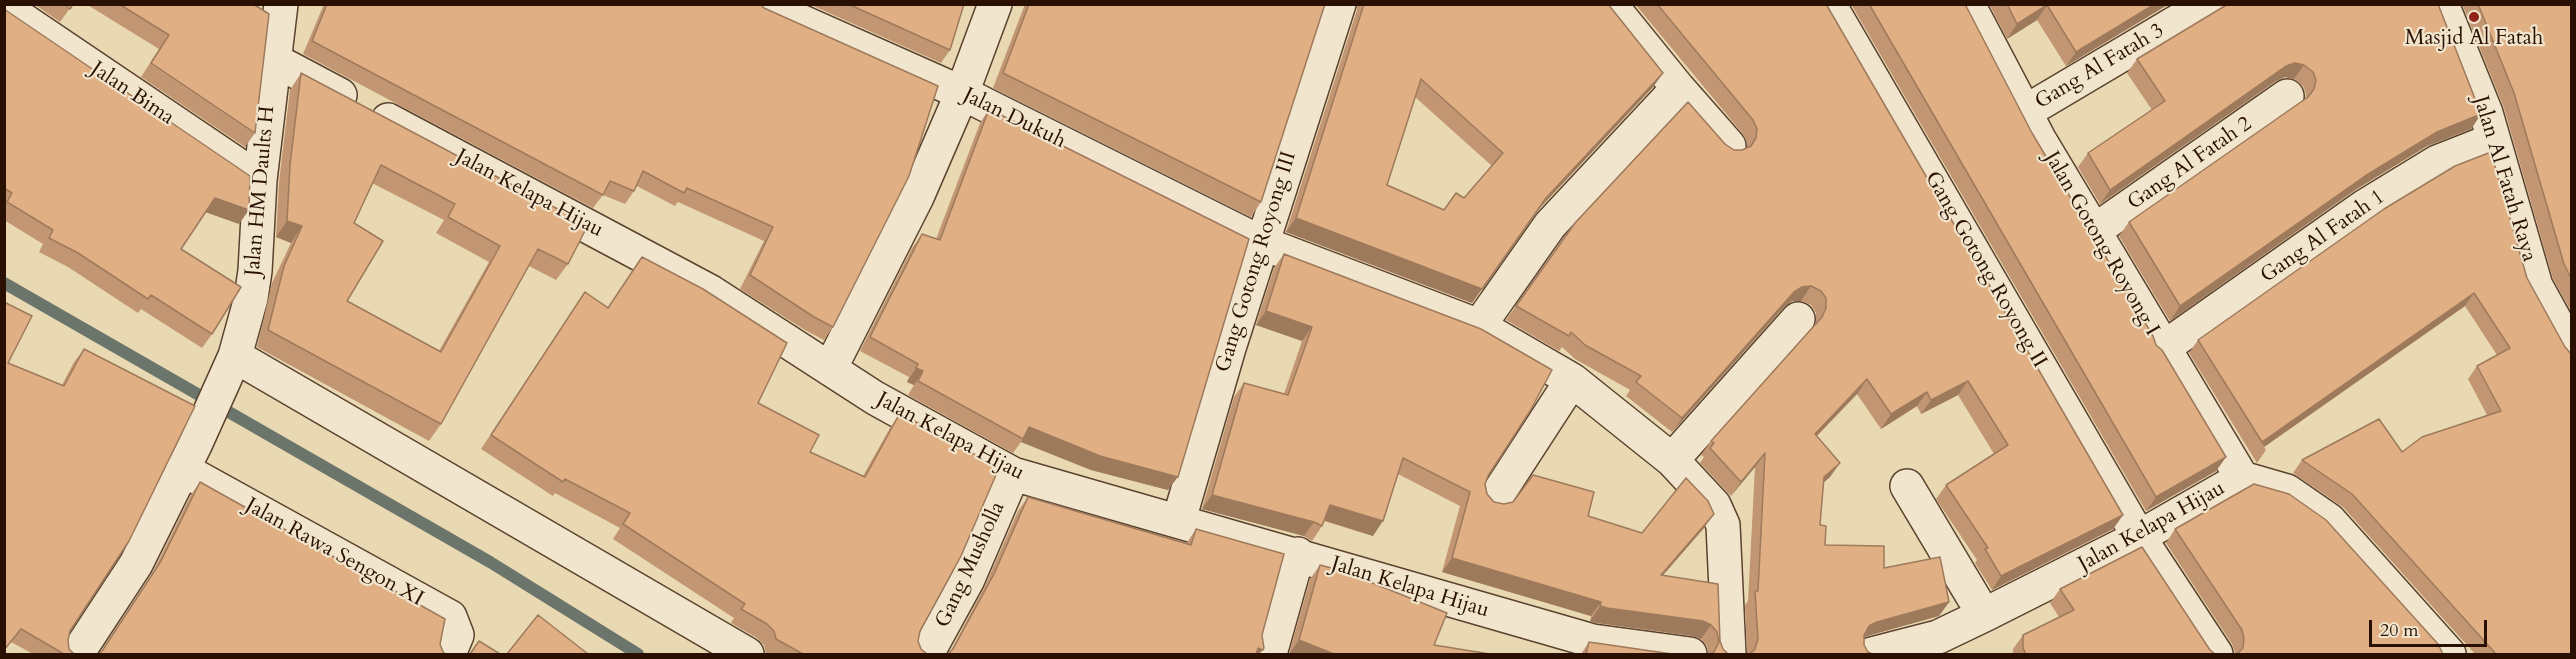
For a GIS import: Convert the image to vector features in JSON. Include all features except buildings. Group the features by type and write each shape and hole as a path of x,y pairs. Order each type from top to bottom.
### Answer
{"street":[{"name":"Jalan HM Daults H","path":"77,654 136,564 232,365 251,298 255,271 260,180 282,4"},
{"name":"Jalan Dukuh","path":"762,4 962,93 1262,243 1479,326 1572,380 1672,460 1714,505 1723,525 1729,654"},
{"path":"830,369 917,197 962,93 995,4"},
{"name":"Gang Gotong Royong III","path":"1179,520 1262,243 1339,4"},
{"name":"Gang Gotong Royong II","path":"1829,4 2139,537 2216,654"},
{"name":"Jalan Gotong Royong I","path":"1968,4 2025,112 2162,349 2241,478"},
{"name":"Gang Al Fatah 3","path":"2025,112 2207,4"},
{"name":"Jalan Al Fatah Raya","path":"2442,4 2486,113 2536,286 2571,348"},
{"name":"Jalan Bima","path":"4,7 260,180"},
{"path":"1622,8 1678,88 1729,146"},
{"name":"Jalan Kelapa Hijau","path":"274,60 711,292 875,398 1014,474 1142,512 1179,520 1298,554 1593,648 1690,654"},
{"path":"1479,326 1550,225 1678,88"},
{"name":"Gang Al Fatah 2","path":"2094,231 2286,96"},
{"name":"Gang Al Fatah 1","path":"2162,349 2365,206 2437,162 2493,140"},
{"path":"1672,460 1798,319"},
{"path":"232,365 747,654"},
{"path":"1494,500 1572,380"},
{"name":"Jalan Rawa Sengon XI","path":"189,457 450,617 458,635 449,654"},
{"name":"Gang Musholla","path":"927,654 968,579 1014,474"},
{"name":"Jalan Kelapa Hijau","path":"1872,654 1938,637 2139,537 2241,478 2287,491 2329,520 2449,654"},
{"path":"1907,486 1984,615"},
{"path":"1270,654 1298,554"}],"waterway":[{"path":"4,283 490,562 638,654"}],"place":[{"name":"Masjid Al Fatah","path":"2474,17"}]}
